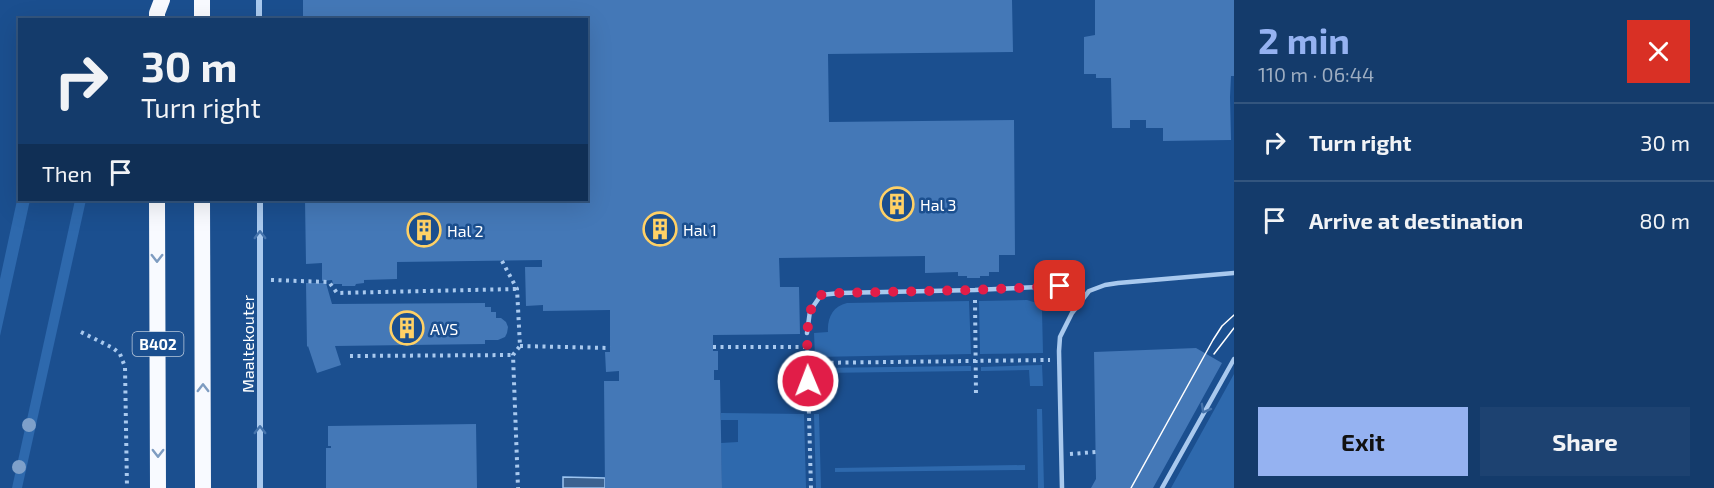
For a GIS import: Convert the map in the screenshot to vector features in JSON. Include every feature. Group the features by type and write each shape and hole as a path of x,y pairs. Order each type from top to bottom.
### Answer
{"highway":[{"path":"157,18 162,0"},
{"path":"202,0 202,18"},
{"name":"B402","path":"157,201 158,488"},
{"name":"B402","path":"202,201 203,488"}],"street":[{"path":"259,0 259,18"},
{"name":"Maaltekouter","path":"260,201 260,488"}],"lane":[{"path":"1062,488 1060,338 1072,313 1089,291 1118,283 1234,273"},
{"path":"807,333 810,311 821,295 1060,286"},
{"path":"1162,488 1234,358"}],"path":[{"path":"502,261 517,289 520,346 513,356 518,488"},
{"path":"260,280 329,282 337,292 517,289"},
{"path":"975,290 976,396"},
{"path":"81,332 114,348 120,354 125,367 129,416 127,488"},
{"path":"807,333 811,488"},
{"path":"520,346 610,348"},
{"path":"713,347 807,347"},
{"path":"350,356 513,356"},
{"path":"808,363 1059,360"},
{"path":"809,399 825,398"},
{"path":"1061,454 1096,452"}],"shaded area":[{"path":"18,196 18,201 30,201 0,336 0,279"},
{"path":"75,201 86,201 22,488 12,488"},
{"path":"1027,300 1037,303 1042,311 1043,353 980,354 979,301"},
{"path":"969,301 971,354 815,357 814,333 828,332 832,313 847,303"},
{"path":"1042,365 1043,386 1030,386 1029,370 981,371 981,367"},
{"path":"971,366 971,371 819,373 819,389 815,389 814,368"},
{"path":"1234,374 1234,488 1171,488"},
{"path":"1037,409 1042,409 1044,488 1038,488"},
{"path":"721,413 804,414 806,488 722,488 721,443 738,442 738,420 721,420"},
{"path":"814,414 819,414 821,488 816,488"},
{"path":"1025,465 1025,470 835,472 835,468"},
{"path":"563,477 605,478 605,488 563,488"}],"building":[{"path":"303,0 1012,0 1013,52 828,54 829,122 1014,120 1015,255 999,255 999,272 989,272 989,276 980,276 980,278 958,276 958,272 925,273 925,256 779,258 780,287 799,287 800,334 713,335 713,351 718,351 718,370 714,370 714,380 720,380 722,488 605,488 604,381 619,381 619,371 606,372 605,352 610,352 610,310 543,311 543,305 526,306 525,267 542,267 542,260 397,262 397,279 364,280 364,283 355,286 333,284 332,280 322,281 322,263 306,264 305,201 588,201 588,18 303,18"},
{"path":"1095,0 1234,0 1234,76 1231,76 1230,97 1231,140 1163,141 1163,128 1146,128 1146,120 1130,120 1130,128 1112,128 1111,78 1096,78 1096,74 1084,74 1084,37 1095,35"},
{"name":"AVS","path":"306,283 326,283 332,304 485,303 485,307 491,307 491,312 496,312 496,318 501,318 506,322 507,333 505,337 498,340 485,340 485,344 335,346 341,365 317,373 307,347"},
{"path":"1196,348 1222,363 1153,488 1091,488 1096,479 1094,352"},
{"path":"476,424 477,488 326,488 326,448 331,448 328,446 328,426"}],"tram line":[{"path":"1131,488 1213,340 1222,326 1234,315"},
{"path":"1214,354 1234,328"}],"place":[{"name":"Hal 3","path":"897,204"},
{"name":"Hal 1","path":"660,229"},
{"name":"Hal 2","path":"424,230"},
{"name":"AVS","path":"407,328"}],"route":[{"path":"808,381 807,333 810,311 821,295 1060,286"}]}
